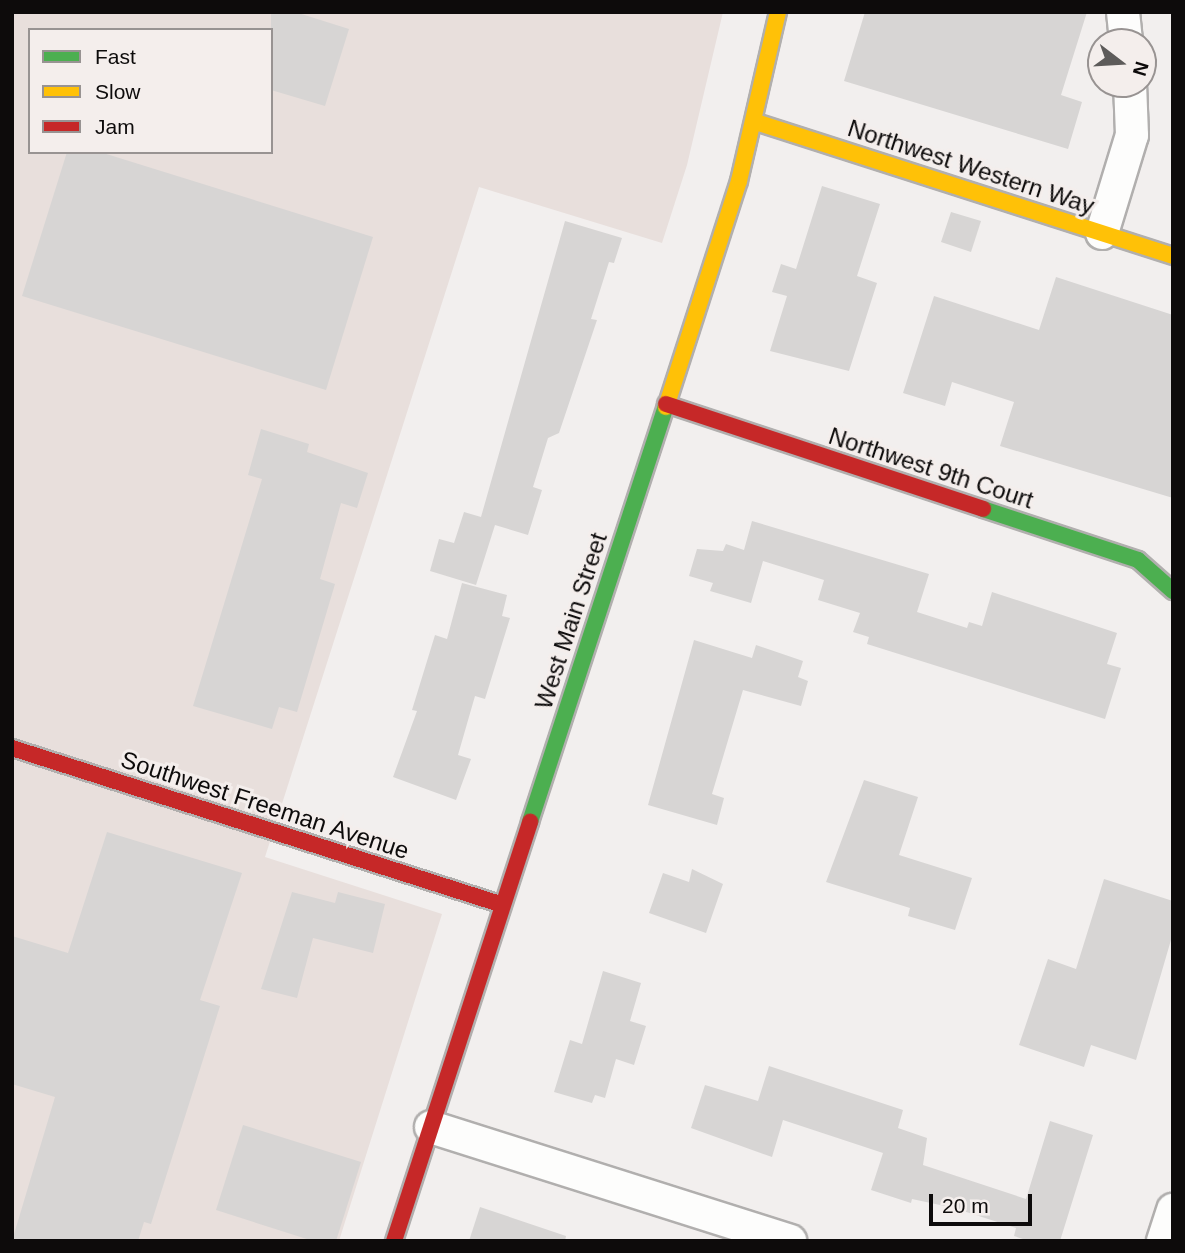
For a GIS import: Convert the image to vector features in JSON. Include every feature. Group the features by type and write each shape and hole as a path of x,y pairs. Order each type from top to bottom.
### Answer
{"street":[{"name":"West Main Street","path":"394,1241 756,121 778,12"},
{"path":"1102,233 1132,135 1131,98"},
{"name":"Northwest Western Way","path":"756,121 1173,256"},
{"name":"Northwest 9th Court","path":"666,404 1138,560 1173,591"},
{"name":"Southwest Freeman Avenue","path":"12,748 503,905"},
{"path":"431,1128 790,1241"},
{"path":"1163,1241 1173,1210"}],"shaded area":[{"path":"12,12 723,12 687,165 662,243 479,187 265,857 442,914 339,1241 12,1241"}],"building":[{"path":"271,12 295,12 349,29 325,106 273,91"},
{"path":"865,12 1087,12 1061,95 1082,102 1068,149 844,81"},
{"path":"66,154 106,154 373,237 326,390 22,296"},
{"path":"822,186 880,204 857,276 877,283 849,371 770,351 787,296 772,292 781,264 796,269"},
{"path":"951,212 981,221 971,252 941,242"},
{"path":"565,221 622,238 614,263 609,262 591,319 597,320 559,433 548,438 533,487 542,490 528,535 495,525 476,585 430,571 439,539 454,543 464,512 481,517"},
{"path":"1056,277 1173,315 1173,498 1000,446 1014,402 952,382 945,406 903,393 934,296 1039,330"},
{"path":"261,429 309,444 307,452 368,473 357,508 341,503 320,579 335,584 297,712 279,707 272,729 193,706 262,479 248,475"},
{"path":"752,521 929,574 917,612 967,628 969,622 982,626 992,592 1117,633 1107,664 1121,668 1105,719 867,644 869,637 853,632 860,613 818,600 824,580 763,561 751,603 710,591 713,583 689,576 697,549 723,551 726,544 744,550"},
{"path":"462,583 507,595 502,616 510,618 485,699 475,696 458,755 471,759 456,800 393,777 417,711 412,710 435,635 447,639"},
{"path":"694,640 752,658 756,645 803,661 798,677 808,681 801,706 743,690 712,794 724,798 717,825 648,805"},
{"path":"864,780 918,797 899,855 972,878 955,930 908,916 910,908 826,882"},
{"path":"107,832 242,873 200,1000 220,1006 151,1224 144,1222 138,1241 12,1241 55,1097 12,1084 12,936 68,953"},
{"path":"692,869 723,884 706,933 649,913 663,873 689,882"},
{"path":"1104,879 1173,901 1173,933 1136,1060 1091,1045 1084,1067 1019,1045 1048,959 1076,969"},
{"path":"292,892 335,903 338,892 385,904 373,953 313,938 297,998 261,989"},
{"path":"603,971 641,983 630,1021 646,1026 634,1065 616,1059 605,1098 595,1095 592,1103 554,1092 570,1040 582,1044"},
{"path":"769,1066 903,1110 898,1128 927,1138 923,1165 1026,1199 1050,1121 1093,1135 1060,1241 1029,1241 1014,1236 1016,1228 954,1208 912,1199 911,1203 871,1190 883,1153 783,1120 772,1157 691,1128 705,1085 758,1101"},
{"path":"243,1125 361,1162 336,1241 313,1241 216,1210"},
{"path":"480,1207 566,1236 565,1241 469,1241"}],"traffic: fast":[{"path":"530,822 666,407"},
{"path":"983,509 1138,560 1173,591"}],"traffic: slow":[{"path":"666,407 739,181 778,12"},
{"path":"756,122 1173,256"}],"traffic: jam":[{"path":"666,404 983,509"},
{"path":"12,748 503,905"},
{"path":"394,1241 530,822"}]}
